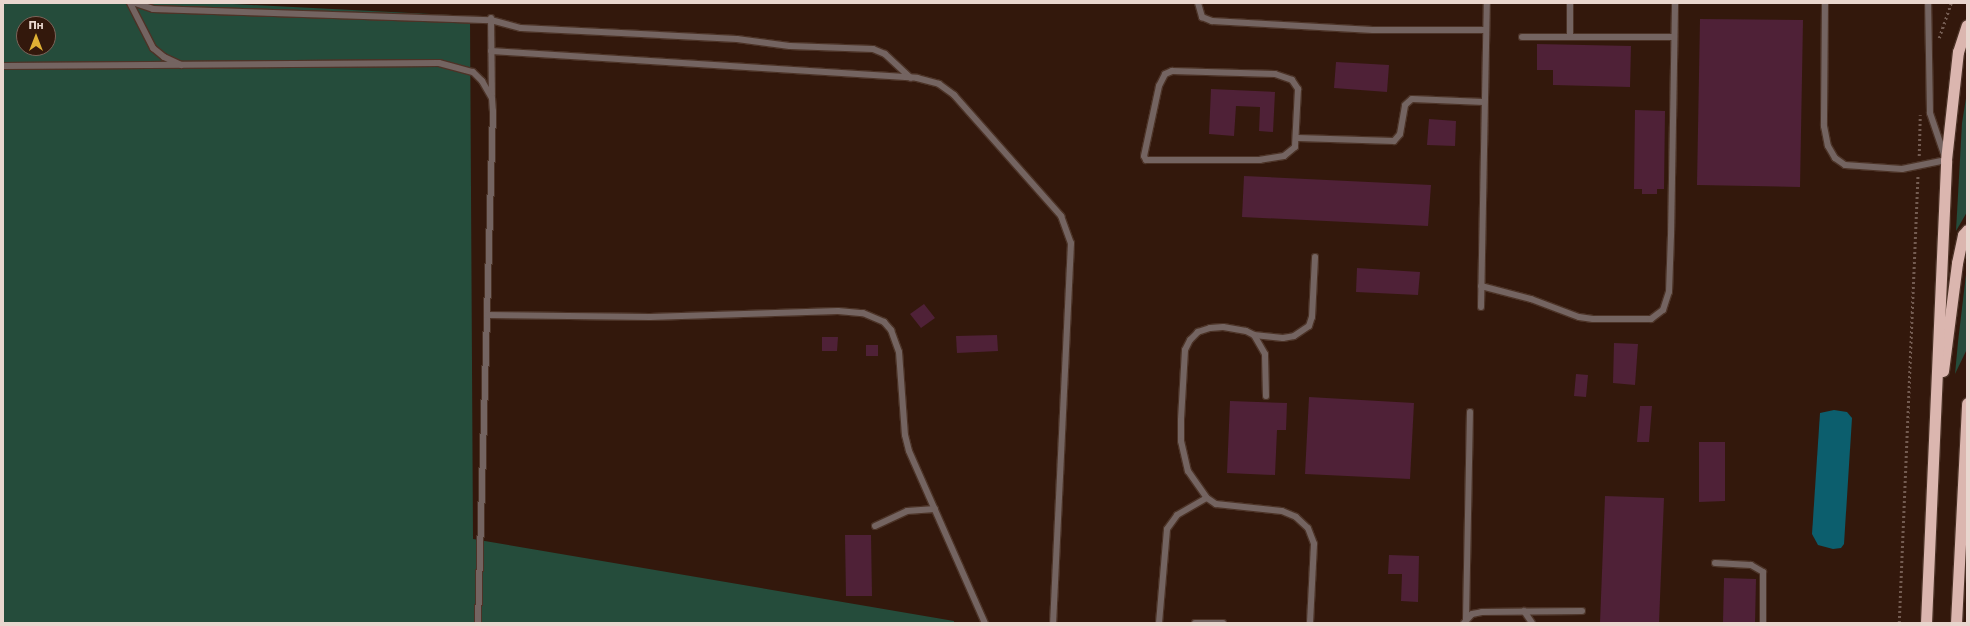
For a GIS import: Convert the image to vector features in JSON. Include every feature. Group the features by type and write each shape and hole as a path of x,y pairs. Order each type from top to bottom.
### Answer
{"highway":[{"path":"1926,623 1946,160 1958,52 1967,25"},
{"path":"1933,444 1957,263 1963,235 1967,230"},
{"path":"1956,623 1967,403"}],"lane":[{"path":"130,3 153,48 164,57 184,66"},
{"path":"135,3 152,9 491,18 521,28 737,39 786,45 873,49 885,54 912,78"},
{"path":"1198,3 1202,17 1212,21 1373,30 1486,30"},
{"path":"1480,307 1487,3"},
{"path":"1570,3 1570,37"},
{"path":"1481,286 1531,299 1569,313 1593,319 1651,319 1663,310 1669,292 1672,236 1675,3"},
{"path":"1825,3 1824,126 1831,153 1839,162 1855,167 1902,169 1919,167 1946,160 1930,113 1928,3"},
{"path":"478,623 492,98 491,18"},
{"path":"1522,37 1674,37"},
{"path":"491,51 912,78 939,84 954,96 1061,216 1069,233 1070,269 1053,623"},
{"path":"3,66 184,66 439,63 473,72 492,98"},
{"path":"1172,71 1285,76 1292,80 1298,89 1298,138 1293,150 1277,158 1148,161 1144,157 1159,86 1165,74 1172,71"},
{"path":"1298,138 1394,142 1400,134 1405,105 1412,99 1484,102"},
{"path":"1310,623 1314,544 1308,528 1296,517 1282,511 1228,508 1216,504 1207,498 1188,471 1181,441 1185,350 1190,340 1198,332 1210,328 1223,327 1254,335 1289,337 1303,332 1309,326 1312,317 1315,257"},
{"path":"487,315 650,317 838,311 874,316 884,322 895,340 901,367 905,435 916,467 936,509 985,623"},
{"path":"1254,335 1265,354 1266,396"},
{"path":"1465,621 1470,412"},
{"path":"1159,623 1167,529 1177,516 1207,498"},
{"path":"875,526 907,512 936,509"},
{"path":"1716,563 1751,565 1763,572 1763,623"},
{"path":"1524,611 1532,623"},
{"path":"1465,621 1472,614 1482,612 1582,611"},
{"path":"1195,623 1223,623"}],"path":[{"path":"1939,38 1951,3"},
{"path":"1899,623 1919,167 1920,111"}],"green space":[{"path":"3,3 214,3 470,16 473,539 954,621 954,623 3,623"},
{"path":"1967,92 1967,212 1956,231 1962,123"},
{"path":"1967,266 1967,349 1955,374 1958,342"}],"water":[{"path":"1834,410 1847,412 1852,418 1844,544 1841,548 1833,549 1818,545 1812,534 1820,413"}],"building":[{"path":"1700,19 1803,20 1800,187 1697,185"},
{"path":"1537,44 1631,46 1630,87 1553,85 1553,70 1537,70"},
{"path":"1336,62 1389,65 1387,92 1334,88"},
{"path":"1211,89 1275,92 1273,132 1259,131 1260,107 1236,106 1234,136 1209,134"},
{"path":"1635,110 1665,111 1664,189 1657,189 1657,194 1642,194 1642,189 1634,189"},
{"path":"1429,119 1456,121 1455,146 1427,145"},
{"path":"1244,176 1431,185 1428,226 1242,217"},
{"path":"1357,268 1420,272 1418,295 1356,292"},
{"path":"924,304 935,318 921,328 910,314"},
{"path":"997,335 998,351 957,353 956,336"},
{"path":"822,337 838,337 837,351 822,351"},
{"path":"1614,343 1638,344 1635,385 1613,383"},
{"path":"866,345 878,345 878,356 866,356"},
{"path":"1576,374 1588,375 1586,397 1574,396"},
{"path":"1309,397 1414,403 1410,479 1305,474"},
{"path":"1230,401 1287,403 1286,430 1277,430 1275,475 1227,473"},
{"path":"1640,406 1652,406 1649,442 1637,442"},
{"path":"1699,442 1725,442 1725,501 1699,502"},
{"path":"1605,496 1664,498 1659,623 1600,623"},
{"path":"845,535 871,535 872,596 846,596"},
{"path":"1389,555 1419,556 1418,602 1401,601 1402,574 1388,574"},
{"path":"1724,578 1756,579 1755,623 1723,623"}]}
